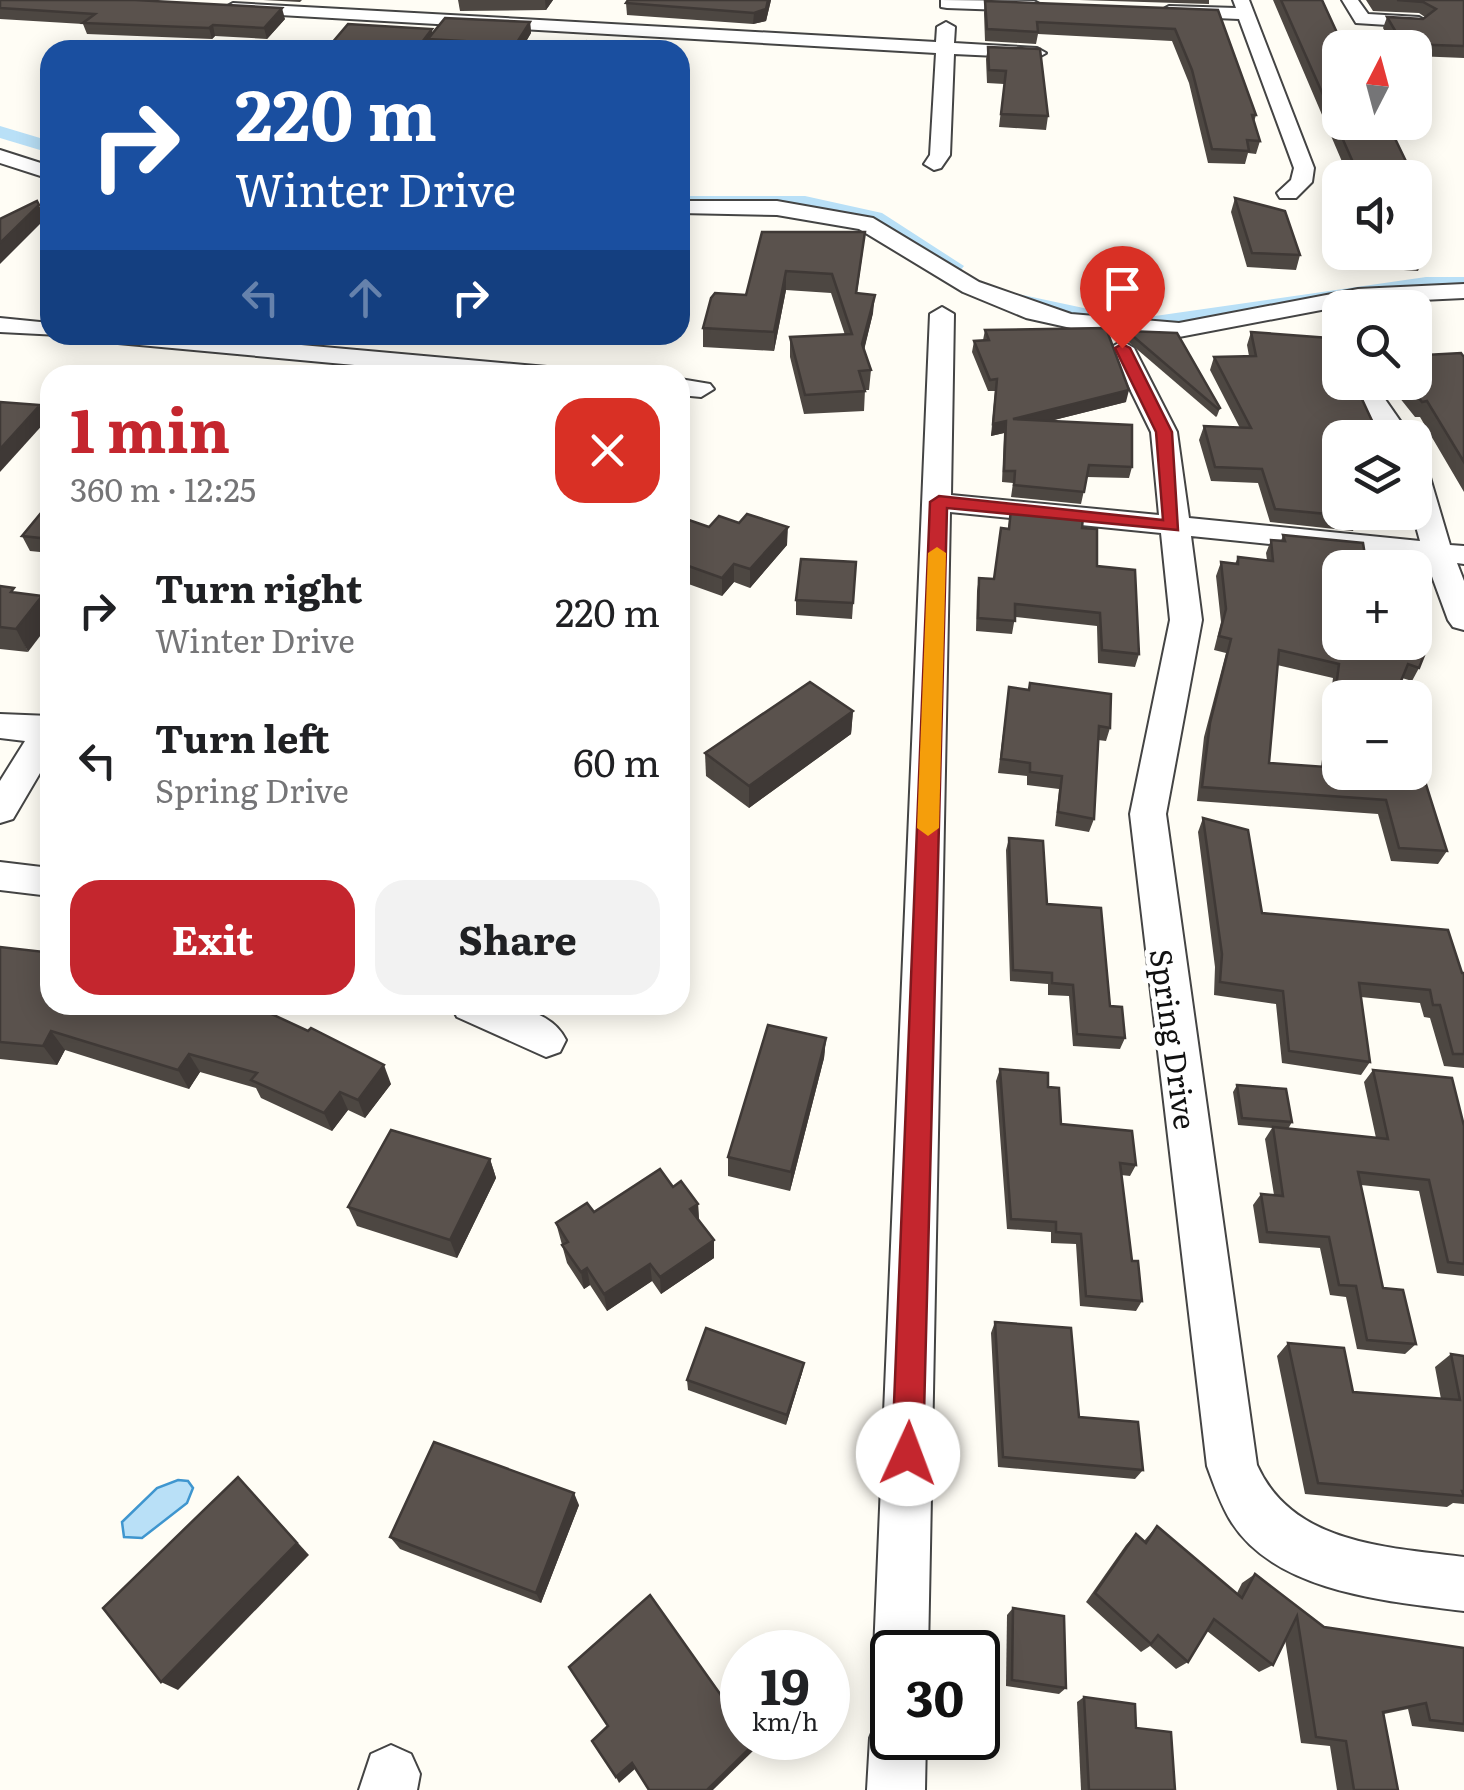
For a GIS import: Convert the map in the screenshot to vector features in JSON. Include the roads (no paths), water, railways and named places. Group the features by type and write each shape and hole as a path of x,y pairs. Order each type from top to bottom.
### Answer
{"street":[{"path":"422,19 436,0"},
{"path":"1350,0 1362,19 1420,22"},
{"path":"934,164 940,155 947,1 1046,6"},
{"path":"205,6 1039,53"},
{"path":"1146,10 1244,7 1304,168 1300,182 1288,193"},
{"path":"0,140 40,153"},
{"path":"0,156 40,169"},
{"path":"690,207 777,208 866,224 970,288 1035,313 1071,320 1179,330 1358,296 1464,291"},
{"path":"902,1630 942,314"},
{"path":"0,325 40,329"},
{"path":"219,345 438,365"},
{"name":"Spring Drive","path":"1122,348 1164,432 1185,641 1152,778 1151,854 1232,1466 1252,1510 1289,1540 1334,1562 1464,1584"},
{"path":"277,365 286,351"},
{"path":"939,502 1451,554"},
{"path":"1432,512 1451,554 1464,620"},
{"path":"0,726 40,729"},
{"path":"0,810 40,745"},
{"path":"0,876 40,881"},
{"path":"492,1015 546,1040"},
{"path":"896,1790 897,1760"}],"water":[{"path":"178,1480 188,1481 193,1488 187,1503 142,1538 124,1537 122,1522 157,1488"}],"waterway":[{"path":"0,132 40,144"},
{"path":"690,202 805,202 874,218 952,266"},
{"path":"1018,301 1093,318 1155,324 1389,287 1464,284"}]}
